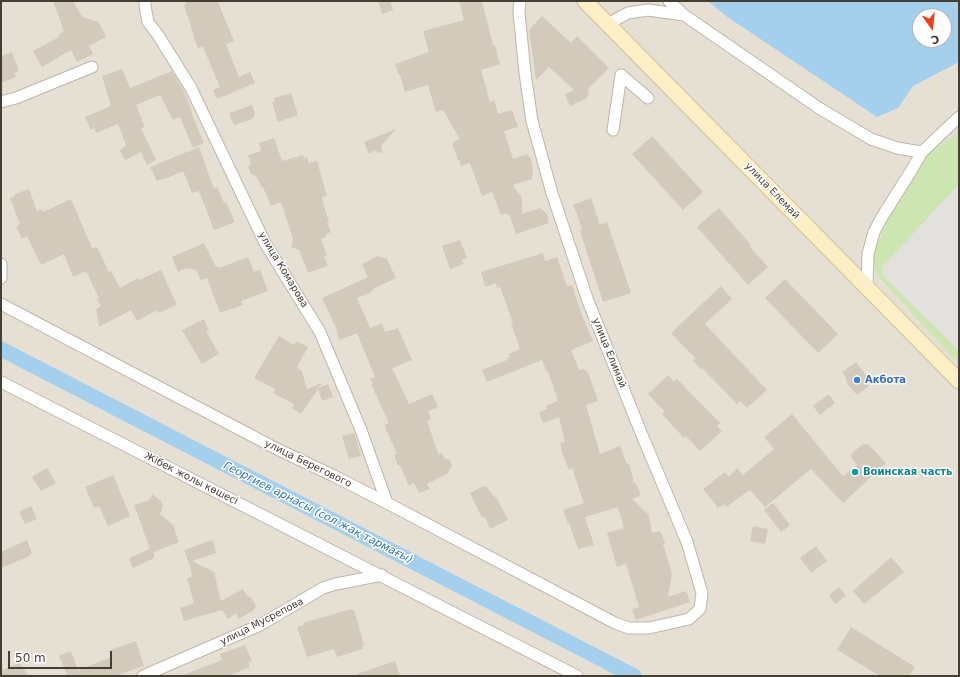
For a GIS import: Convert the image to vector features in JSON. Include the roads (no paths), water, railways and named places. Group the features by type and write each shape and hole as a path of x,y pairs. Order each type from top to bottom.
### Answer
{"street":[{"name":"улица Комарова","path":"146,1 145,6 148,22 158,35 191,88 235,177 265,243 320,332 361,430 386,503"},
{"name":"улица Елимай","path":"520,1 519,12 525,73 532,121 552,193 588,301 687,542 702,593 700,609 688,619 649,628 629,628 615,623"},
{"name":"улица Елемай","path":"585,1 959,381"},
{"path":"632,13 644,1"},
{"path":"669,1 684,15 819,108 871,139 896,148 922,152"},
{"path":"608,24 628,13 648,10 684,15"},
{"path":"1,102 16,98 92,67"},
{"path":"613,130 621,75 648,98"},
{"path":"867,288 868,254 874,232 882,217 922,152 959,118"},
{"path":"1,264 1,278"},
{"name":"улица Берегового","path":"1,304 279,450 334,476 615,623"},
{"name":"Жібек жолы көшесі","path":"1,382 382,575 577,676"},
{"name":"улица Мусрепова","path":"143,676 260,625 323,588 382,575"}],"water":[{"path":"708,1 959,1 959,62 913,86 898,108 877,117 726,16"}],"waterway":[{"name":"Георгиев арнасы (сол жақ тармағы)","path":"1,349 634,676"}],"place":[{"name":"Акбота","path":"857,380"},
{"name":"Воинская часть","path":"855,472"}]}
